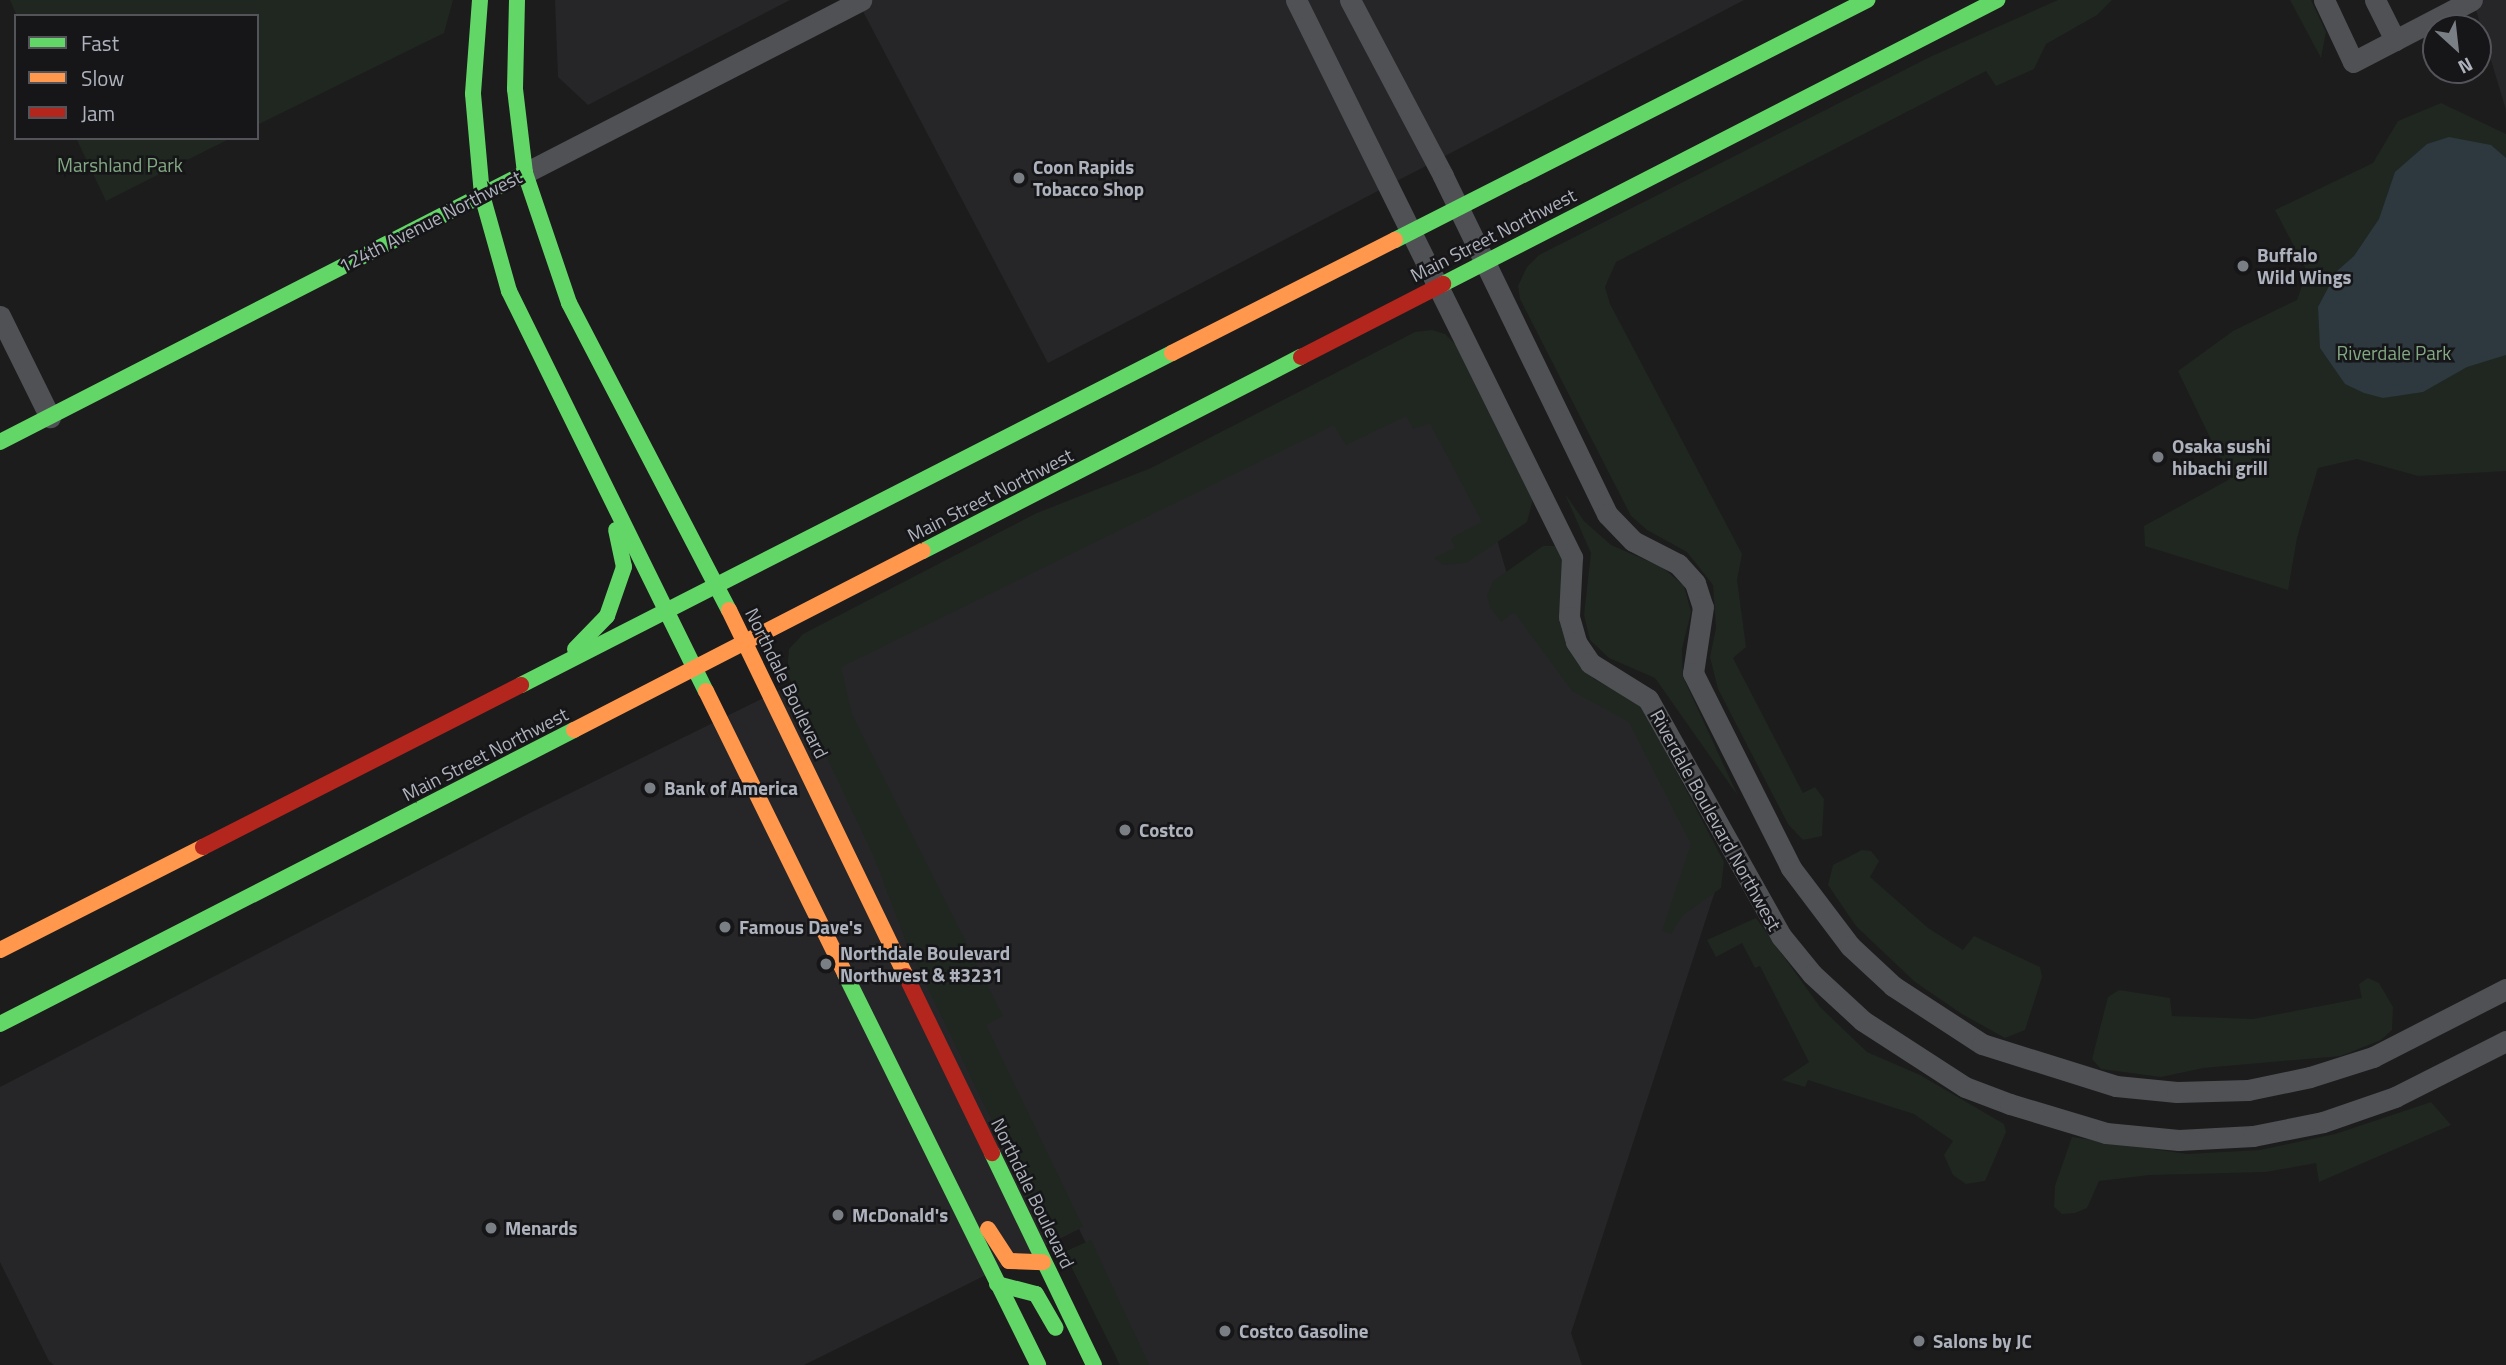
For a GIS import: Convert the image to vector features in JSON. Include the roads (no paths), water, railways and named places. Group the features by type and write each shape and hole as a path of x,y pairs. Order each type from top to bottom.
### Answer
{"main road":[{"path":"480,0 473,94 482,195 509,291 698,669 1038,1365"},
{"name":"Northdale Boulevard","path":"517,0 515,89 525,173 569,303 717,586 1093,1364"},
{"name":"Main Street Northwest","path":"0,950 1867,0"},
{"name":"Main Street Northwest","path":"0,1024 745,645 1997,0"},
{"name":"124th Avenue Northwest","path":"0,442 525,173"},
{"path":"558,666 607,616 624,567 608,492"},
{"path":"936,1158 954,1165 1002,1255 1018,1263 1043,1262"},
{"path":"997,1284 1036,1294 1071,1354 1093,1364"}],"street":[{"name":"124th Avenue Northwest","path":"525,173 861,0"},
{"name":"Riverdale Boulevard Northwest","path":"1296,0 1409,235 1573,557 1569,617 1576,642 1590,663 1648,699 1751,889 1804,964 1863,1021 1914,1059 1965,1087 2059,1120 2106,1133 2179,1140 2253,1136 2323,1122 2395,1097 2506,1041"},
{"path":"1350,0 1607,514 1633,541 1678,564 1695,583 1703,607 1693,673 1791,868 1850,946 1893,986 1982,1044 2116,1086 2177,1092 2248,1090 2310,1077 2373,1057 2506,989"},
{"path":"2323,0 2353,62 2472,0"},
{"path":"2375,0 2395,40"},
{"path":"0,316 50,417"}],"place":[{"name":"Coon Rapids Tobacco Shop","path":"1019,178"},
{"name":"Buffalo Wild Wings","path":"2243,266"},
{"name":"Osaka sushi hibachi grill","path":"2158,457"},
{"name":"Bank of America","path":"650,788"},
{"name":"Costco","path":"1125,830"},
{"name":"Famous Dave's","path":"725,927"},
{"name":"Northdale Boulevard Northwest & #3231","path":"826,964"},
{"name":"McDonald's","path":"838,1215"},
{"name":"Menards","path":"491,1228"},
{"name":"Costco Gasoline","path":"1225,1331"},
{"name":"Salons by JC","path":"1919,1341"}],"park label":[{"name":"Marshland Park","path":"120,165"},
{"name":"Riverdale Park","path":"2394,353"}]}
